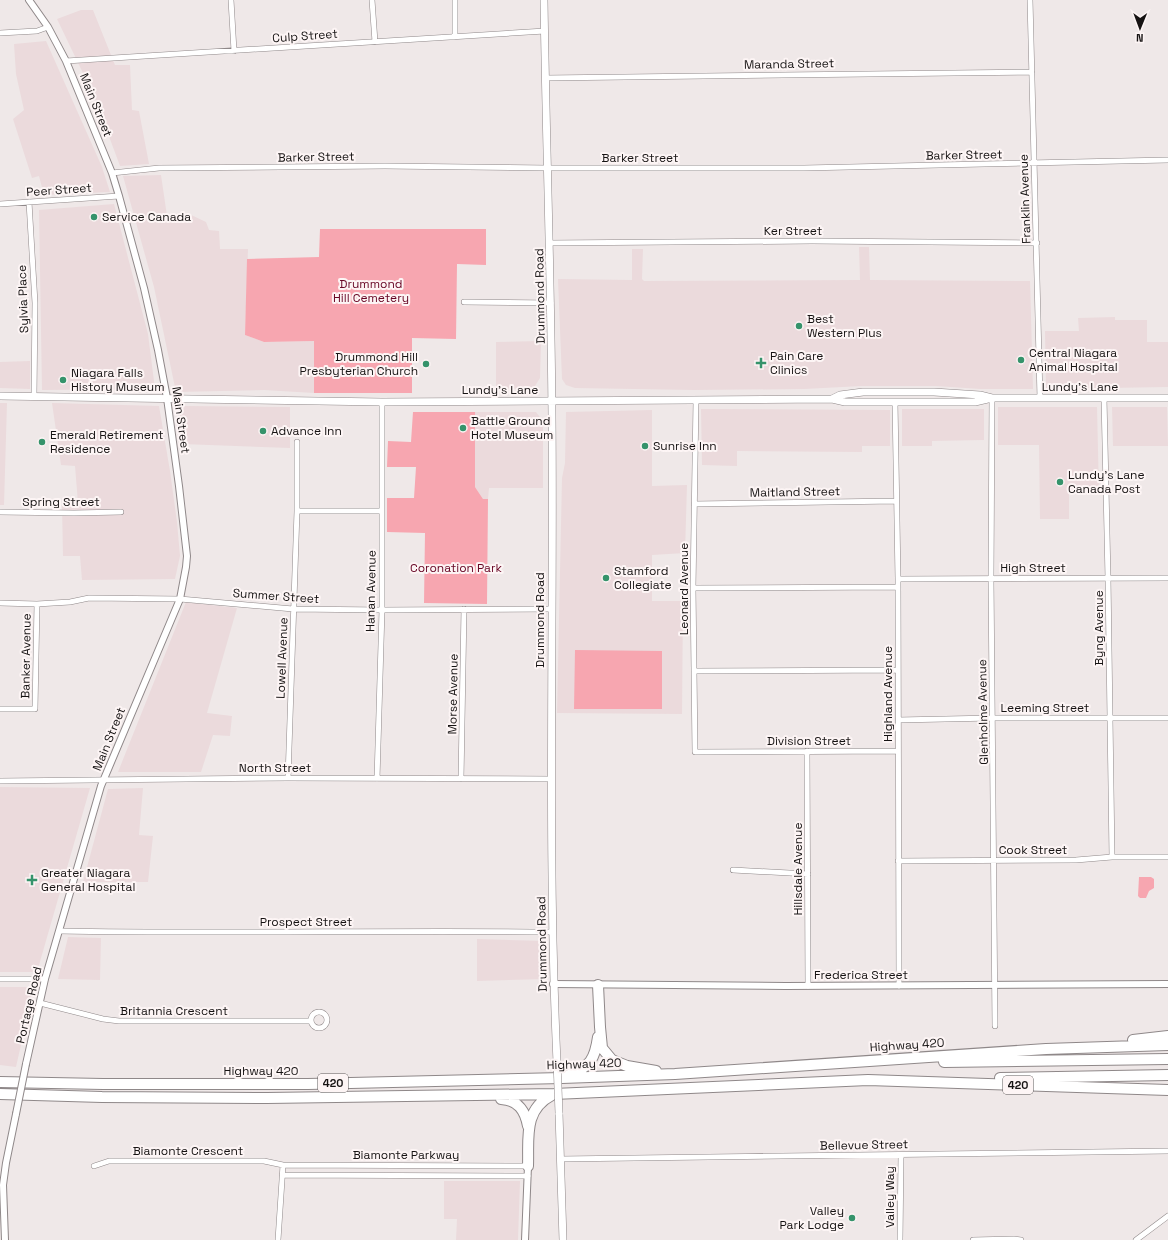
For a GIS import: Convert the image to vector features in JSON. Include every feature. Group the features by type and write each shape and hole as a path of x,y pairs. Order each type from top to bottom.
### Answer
{"highway":[{"path":"598,985 602,1048 612,1060 627,1066 675,1074"},
{"path":"562,1078 580,1070 592,1061 600,1027"},
{"path":"1046,1049 1168,1036"},
{"name":"Highway 420","path":"0,1082 103,1084 308,1084 562,1078 675,1074 1046,1049 1168,1045"},
{"path":"828,1064 1168,1059"},
{"path":"868,1080 1168,1076"},
{"name":"420","path":"0,1094 102,1097 260,1098 478,1096 868,1080 1168,1090"},
{"path":"528,1171 529,1131 532,1114 544,1099 554,1094"},
{"path":"478,1096 514,1102 524,1111 529,1131"}],"main road":[{"name":"Drummond Road","path":"544,0 552,401 551,779 553,932 563,1240"},
{"name":"Lundy's Lane","path":"832,400 840,394 863,392 934,392 980,395 992,398"},
{"name":"Lundy's Lane","path":"0,396 382,402 832,400 846,402 975,402 992,398 1168,398"}],"street":[{"name":"Main Street","path":"29,0 48,27 66,61 112,173 119,196 144,288 158,350 167,398 186,549 186,567 180,599 104,781"},
{"path":"231,0 234,51"},
{"path":"372,0 374,42"},
{"path":"455,0 456,37"},
{"name":"Franklin Avenue","path":"1030,0 1040,398"},
{"path":"0,33 37,31 48,27"},
{"name":"Culp Street","path":"66,61 545,31"},
{"name":"Maranda Street","path":"546,78 1032,72"},
{"name":"Barker Street","path":"112,173 159,168 385,166 547,168 796,168 1168,160"},
{"name":"Peer Street","path":"0,204 119,196"},
{"name":"Sylvia Place","path":"29,202 34,303 34,396"},
{"name":"Ker Street","path":"550,243 812,241 1037,243"},
{"path":"464,302 551,303"},
{"name":"Glenholme Avenue","path":"992,398 991,579 995,1026"},
{"name":"Byng Avenue","path":"1104,398 1112,857"},
{"name":"Leonard Avenue","path":"696,401 693,588 695,752 720,753"},
{"name":"Hanan Avenue","path":"377,779 382,610 382,402"},
{"name":"Highland Avenue","path":"895,402 898,580 899,986"},
{"name":"Lowell Avenue","path":"288,778 297,511 297,442"},
{"name":"Maitland Street","path":"694,504 896,501"},
{"path":"297,511 382,511"},
{"name":"Spring Street","path":"0,512 121,512"},
{"name":"High Street","path":"898,580 1168,578"},
{"path":"693,588 898,586"},
{"name":"Summer Street","path":"0,603 36,604 70,602 89,598 180,599 293,609 551,609"},
{"name":"Banker Avenue","path":"0,709 35,710 36,604"},
{"name":"Morse Avenue","path":"461,780 464,609"},
{"path":"694,672 898,670"},
{"name":"Leeming Street","path":"898,720 993,718 1168,718"},
{"name":"Hillsdale Avenue","path":"807,751 808,986"},
{"name":"Division Street","path":"720,753 898,751"},
{"name":"North Street","path":"0,781 288,778 461,780 551,779"},
{"name":"Portage Road","path":"5,1240 3,1185 26,1064 45,979 104,781"},
{"name":"Cook Street","path":"898,861 1076,860 1112,857 1168,857"},
{"path":"733,870 808,874"},
{"name":"Prospect Street","path":"59,931 155,933 463,931 553,932"},
{"path":"0,979 45,979"},
{"name":"Frederica Street","path":"554,984 899,986 1168,984"},
{"name":"Britannia Crescent","path":"40,1004 102,1019 119,1021 310,1021"},
{"name":"Bellevue Street","path":"561,1159 1168,1151"},
{"name":"Valley Way","path":"900,1240 901,1155"},
{"name":"Biamonte Crescent","path":"94,1166 109,1161 264,1161 283,1166"},
{"path":"278,1240 283,1166"},
{"name":"Biamonte Parkway","path":"283,1166 528,1171"},
{"path":"526,1240 525,1232 528,1171"},
{"name":"Biamonte Parkway","path":"282,1175 528,1171"},
{"path":"1136,1240 1168,1216"},
{"path":"973,1240 1021,1240"}],"shaded area":[{"path":"81,10 93,10 115,65 130,65 132,110 139,111 149,164 120,166 94,96 57,19"},
{"path":"46,41 102,167 110,192 44,195 39,176 32,178 13,119 24,110 16,74 14,44"},
{"path":"161,175 167,216 187,213 206,222 209,230 219,231 220,249 248,249 245,335 264,342 314,341 314,393 264,390 176,392 154,287 123,176"},
{"path":"114,204 148,334 155,389 42,390 39,210"},
{"path":"859,247 869,247 870,280 1030,281 1033,389 980,389 936,386 861,386 804,389 694,390 575,388 566,385 562,379 558,279 632,280 632,249 643,249 642,279 644,281 860,280"},
{"path":"1115,317 1115,320 1147,320 1147,342 1168,342 1168,387 1046,389 1045,331 1079,331 1078,318"},
{"path":"541,341 540,378 535,386 533,388 496,389 496,342"},
{"path":"30,361 30,389 0,388 0,362"},
{"path":"0,403 7,403 4,505 0,505"},
{"path":"52,403 159,406 177,522 180,556 175,579 82,580 80,556 63,556 62,505 78,503 75,466 61,465"},
{"path":"185,406 290,407 290,448 182,444 180,414"},
{"path":"998,407 1097,407 1099,493 1069,494 1069,519 1040,519 1039,445 998,445"},
{"path":"1112,407 1167,407 1168,446 1113,446"},
{"path":"701,409 890,410 890,446 862,446 862,452 737,451 737,466 702,465"},
{"path":"902,409 984,409 984,440 932,441 932,446 902,446"},
{"name":"Stamford Collegiate","path":"652,410 652,486 687,485 685,553 652,555 652,601 683,601 682,714 557,713 562,478 565,463 566,412"},
{"path":"475,412 536,412 543,421 543,488 489,488 488,499 483,499 475,487"},
{"path":"186,602 237,608 207,713 232,716 230,736 213,735 201,772 118,772"},
{"name":"Greater Niagara General Hospital","path":"0,787 90,788 37,972 0,972"},
{"path":"143,788 139,835 153,836 148,882 83,882 108,789"},
{"path":"68,937 101,938 100,980 58,979"},
{"path":"477,939 545,941 546,979 477,981"},
{"path":"0,987 34,987 16,1067 0,1065"},
{"path":"444,1181 520,1181 518,1240 456,1240 457,1219 444,1219"}],"green space":[{"name":"Drummond Hill Cemetery","path":"320,229 486,229 486,265 457,264 456,339 412,338 412,393 314,393 314,341 264,342 245,335 247,259 319,257"},
{"name":"Coronation Park","path":"413,412 475,412 475,487 483,499 488,499 487,604 424,603 425,533 387,532 387,498 414,498 416,467 387,467 388,441 411,442"},
{"path":"575,650 662,651 662,709 574,709"},
{"path":"1139,877 1151,877 1154,879 1154,888 1149,891 1146,898 1140,898 1138,896"}],"place":[{"name":"Service Canada","path":"94,217"},
{"name":"Best Western Plus","path":"799,326"},
{"name":"Central Niagara Animal Hospital","path":"1021,360"},
{"name":"Pain Care Clinics","path":"761,363"},
{"name":"Drummond Hill Presbyterian Church","path":"426,364"},
{"name":"Niagara Falls History Museum","path":"63,380"},
{"name":"Battle Ground Hotel Museum","path":"463,428"},
{"name":"Advance Inn","path":"263,431"},
{"name":"Emerald Retirement Residence","path":"42,442"},
{"name":"Sunrise Inn","path":"645,446"},
{"name":"Lundy's Lane Canada Post","path":"1060,482"},
{"name":"Stamford Collegiate","path":"606,578"},
{"name":"Greater Niagara General Hospital","path":"32,880"},
{"name":"Valley Park Lodge","path":"852,1218"}]}
